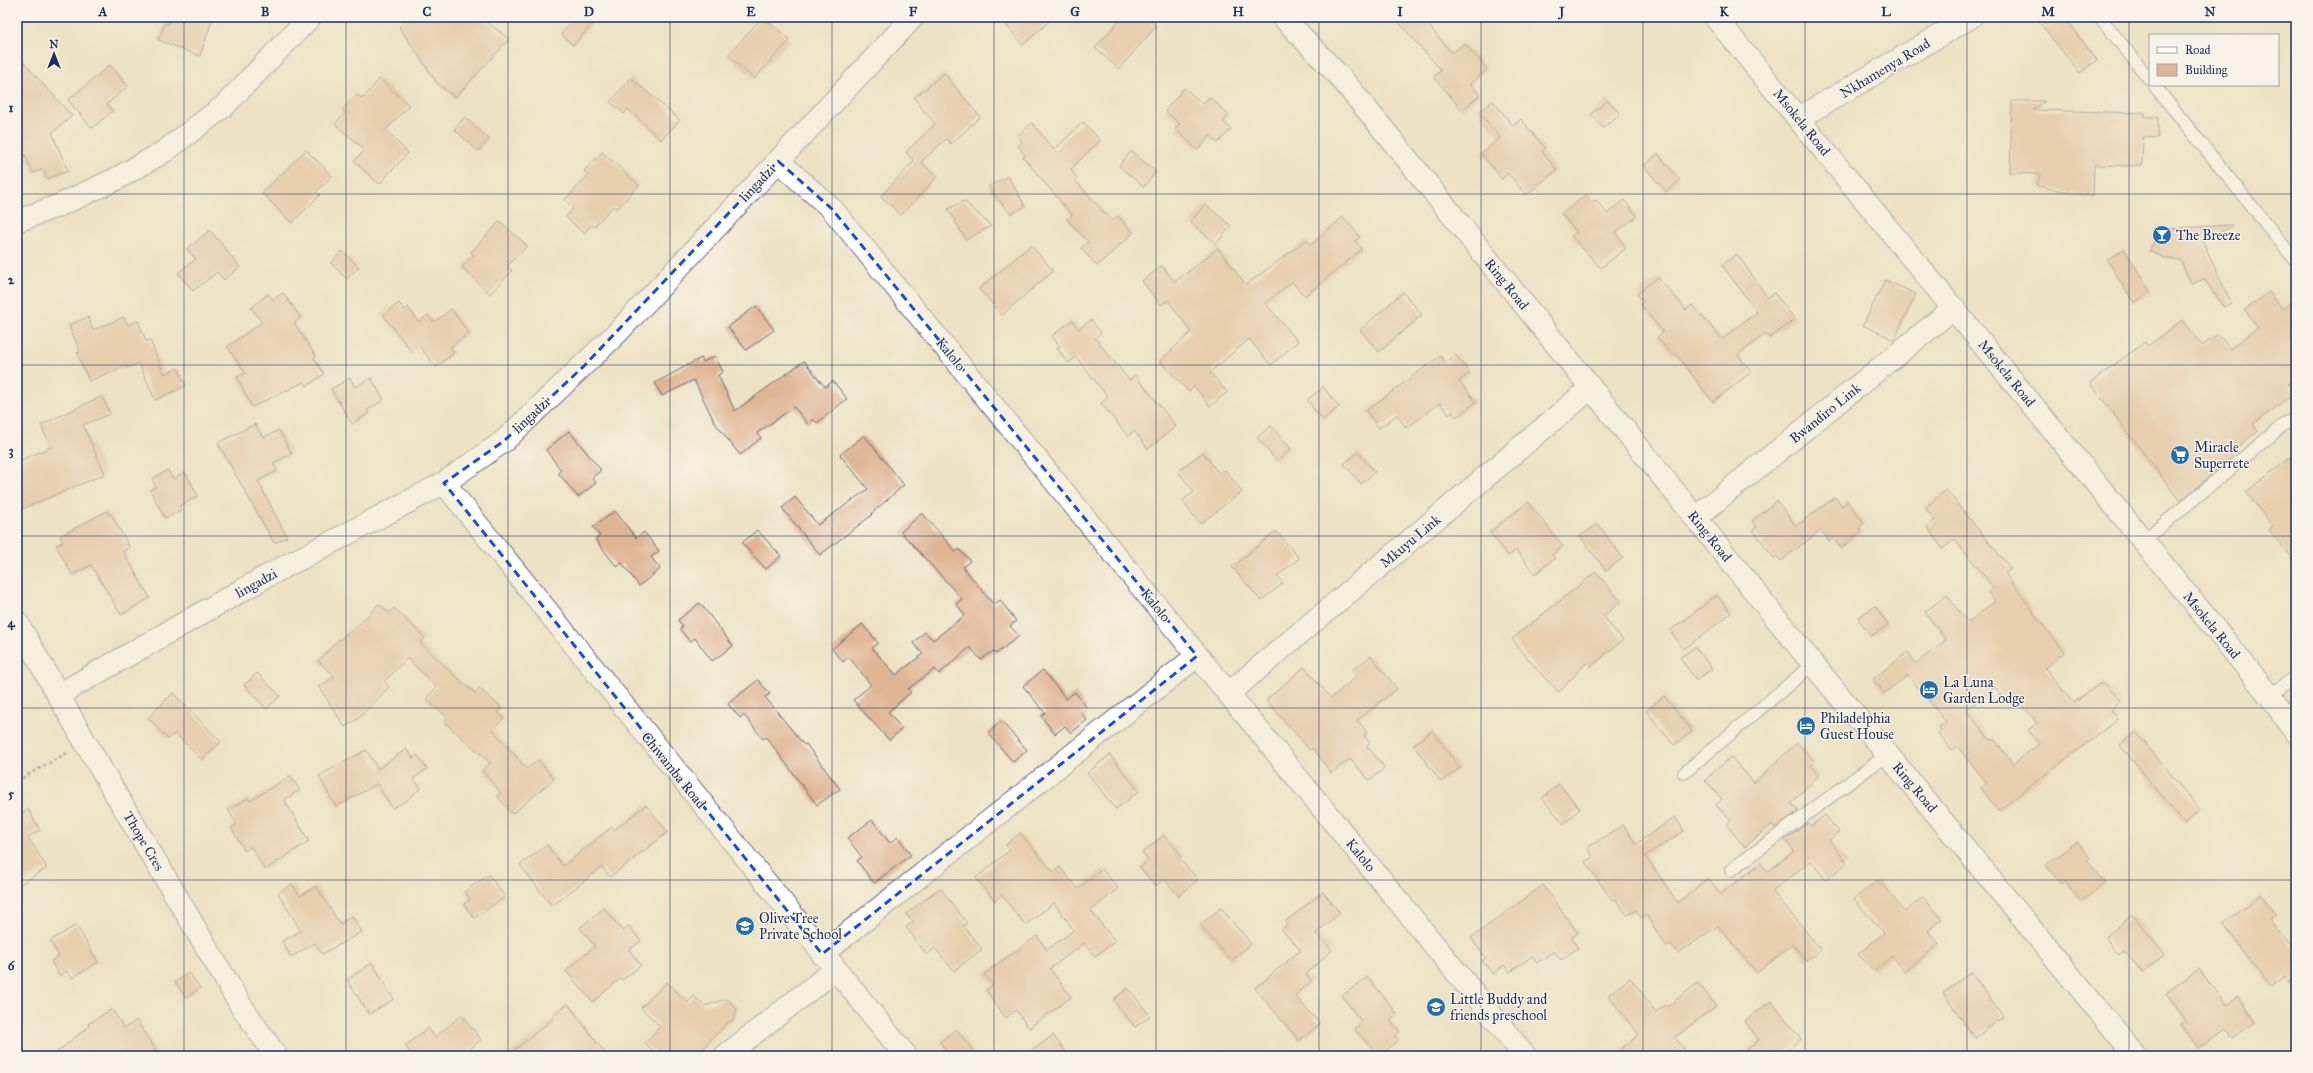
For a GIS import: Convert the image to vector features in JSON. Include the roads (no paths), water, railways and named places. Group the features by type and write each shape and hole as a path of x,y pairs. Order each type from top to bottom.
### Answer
{"street":[{"path":"17,221 60,205 116,179 165,151 224,106 310,17"},
{"name":"lingadzi","path":"58,695 267,576 444,483 504,441 617,333 913,17"},
{"name":"Ring Road","path":"1283,17 1340,77 1388,134 1813,664 2136,1056"},
{"name":"Msokela Road","path":"1715,17 2270,696 2296,732"},
{"name":"Nkhamenya Road","path":"1799,118 1971,17"},
{"name":"Kalolo","path":"778,161 832,209 1525,1056"},
{"name":"Bwandiro Link","path":"1695,518 1954,308"},
{"name":"Mkuyu Link","path":"1229,693 1591,388"},
{"name":"Chiwamba Road","path":"444,483 828,962 906,1056"},
{"name":"Thope Cres","path":"17,622 85,742 240,1004 276,1056"},
{"path":"725,1056 828,962 1197,656"}],"lane":[{"path":"2100,17 2149,79"},
{"path":"2155,86 2296,261"},
{"path":"2144,541 2287,422 2296,420"},
{"path":"1684,772 1813,664"},
{"path":"2270,696 2296,676"},
{"path":"1731,870 1888,754"}],"place":[{"name":"The Breeze","path":"2162,235"},
{"name":"Miracle Superrete","path":"2180,455"},
{"name":"La Luna Garden Lodge","path":"1929,690"},
{"name":"Philadelphia Guest House","path":"1806,726"},
{"name":"Olive Tree Private School","path":"745,926"},
{"name":"Little Buddy and friends preschool","path":"1436,1007"}]}
